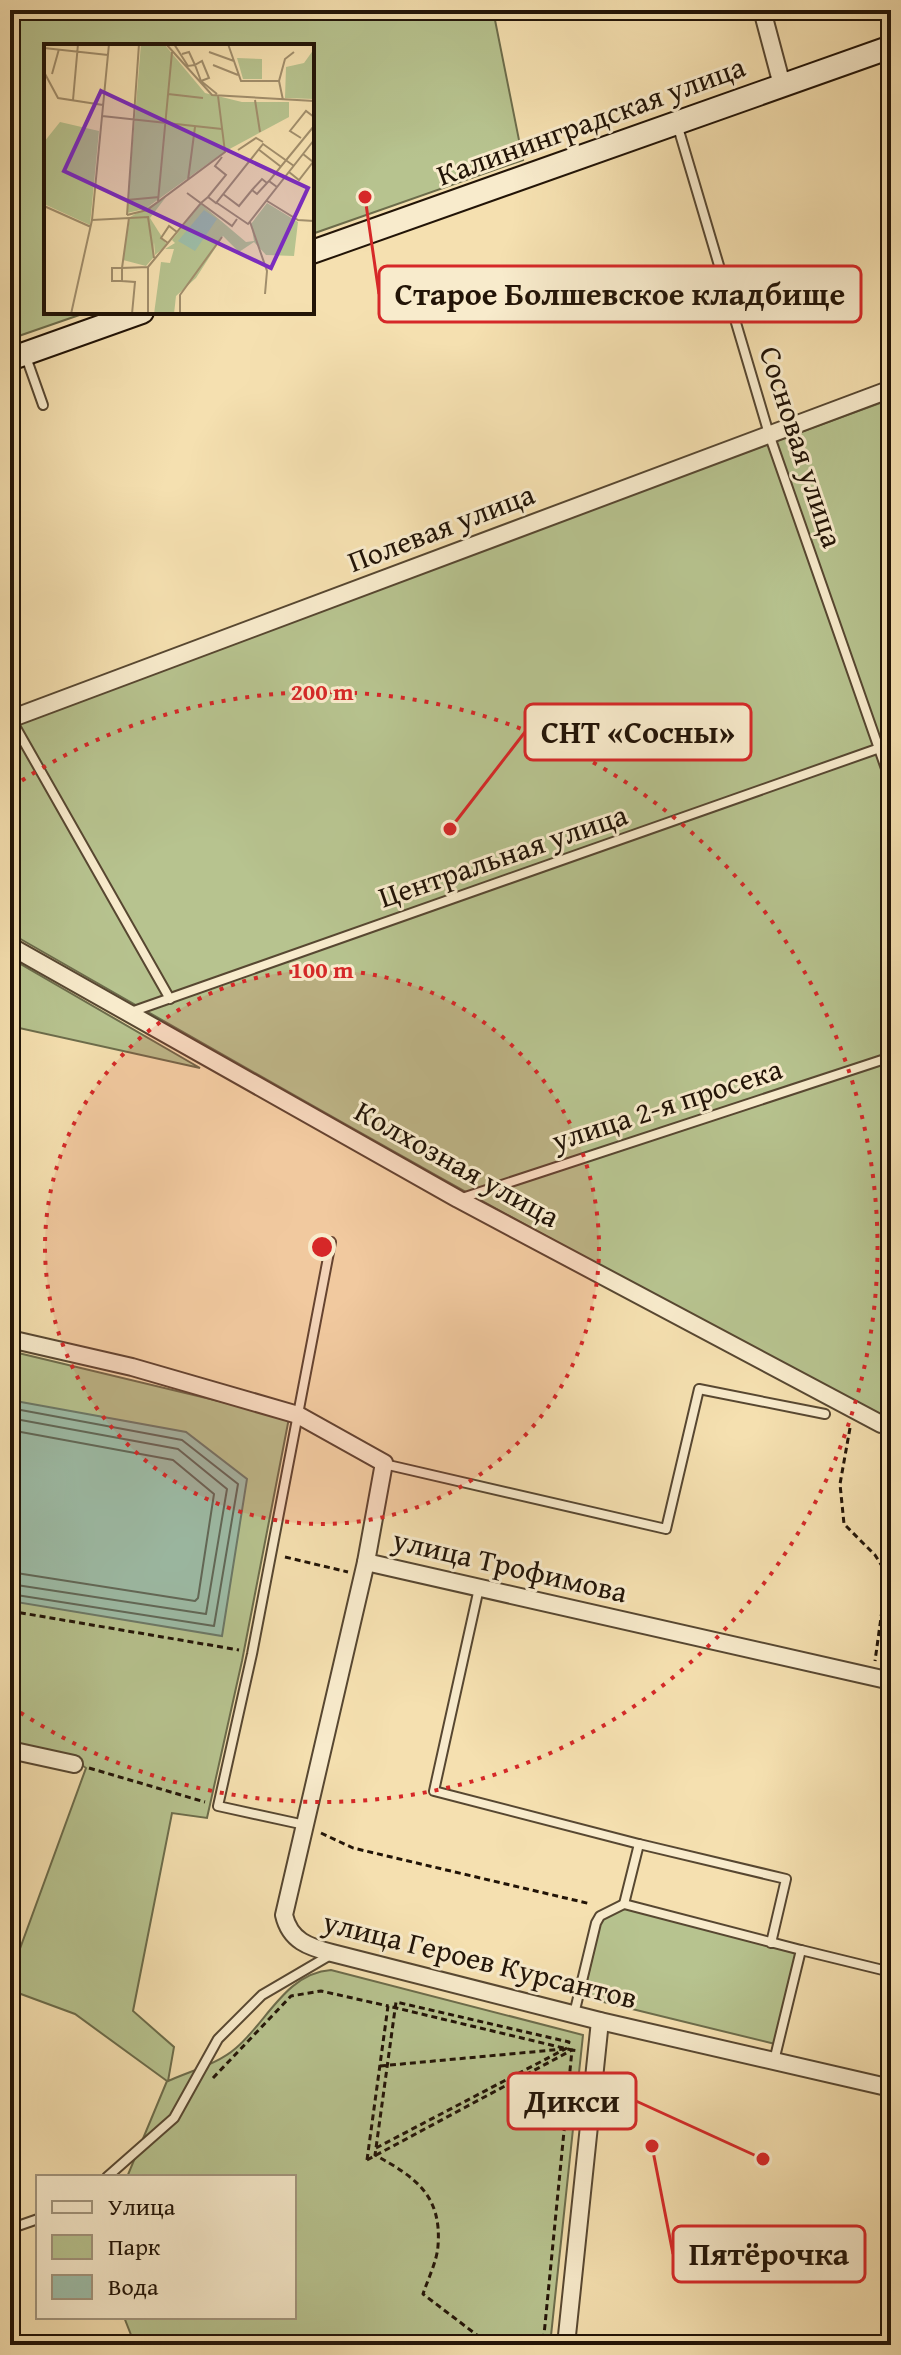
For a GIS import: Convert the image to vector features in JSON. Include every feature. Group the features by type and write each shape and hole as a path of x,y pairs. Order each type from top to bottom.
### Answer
{"street":[{"path":"762,10 782,85"},
{"name":"Калининградская улица","path":"314,251 677,123 752,101 782,85 891,47"},
{"path":"17,356 54,338 135,314"},
{"name":"Полевая улица","path":"10,719 891,389"},
{"name":"Колхозная улица","path":"10,946 458,1199 886,1421"},
{"path":"10,1339 132,1367 298,1415 384,1463"},
{"name":"улица Трофимова","path":"384,1463 366,1562 891,1681"},
{"name":"улица Героев Курсантов","path":"366,1562 284,1915 289,1930 306,1946 332,1953 600,2021 891,2088"},
{"path":"10,1750 74,1764"},
{"path":"566,2345 600,2021"}],"lane":[{"name":"Сосновая улица","path":"677,123 769,434 891,783"},
{"path":"17,356 43,405"},
{"path":"10,719 170,999"},
{"name":"Центральная улица","path":"131,1012 891,744"},
{"name":"улица 2-я просека","path":"458,1199 891,1057"},
{"path":"305,1825 218,1806 252,1654 331,1242"},
{"path":"384,1463 666,1529 699,1389 825,1414"},
{"path":"479,1588 434,1791 786,1879 771,1943"},
{"path":"624,1904 639,1844"},
{"path":"574,2014 596,1923 610,1909 624,1904 891,1972"},
{"path":"774,2062 801,1950"},
{"path":"109,2175 174,2118 218,2039 262,1995 332,1953"},
{"path":"10,2233 15,2227 36,2220"}],"path":[{"path":"825,1414 850,1426 840,1484 844,1524 875,1555 887,1574 873,1677"},
{"path":"270,1554 355,1574 366,1562"},
{"path":"10,1611 248,1651"},
{"path":"74,1764 218,1806"},
{"path":"305,1825 353,1848 610,1909"},
{"path":"206,2085 291,1996 321,1991 597,2055"},
{"path":"388,2006 367,2160 570,2049"},
{"path":"375,2155 395,2008"},
{"path":"380,2066 570,2049"},
{"path":"376,2148 570,2049"},
{"path":"543,2345 570,2049"},
{"path":"375,2155 401,2169 428,2193 436,2217 438,2247 423,2294 490,2345"}],"green space":[{"path":"10,10 493,10 523,160 314,233 314,44 44,44 44,314 82,314 10,339"},
{"path":"891,399 891,1426 871,1410 545,1236 10,933 10,725 81,696"},
{"path":"10,958 200,1068 10,1026"},
{"path":"10,1351 289,1418 242,1661 207,1818 172,1813 133,2011 174,2047 168,2081 229,2054 289,1989 315,1973 331,1970 583,2035 550,2345 135,2345 125,2319 296,2319 296,2175 128,2175 167,2081 75,2014 10,1990 10,1976 86,1768 75,1760 10,1746"},
{"path":"624,1907 796,1953 775,2044 583,1997 600,1924 603,1918"}],"water":[{"path":"10,1400 186,1432 247,1479 222,1636 10,1601"}],"place":[{"name":"Старое Болшевское кладбище","path":"365,197"},
{"name":"СНТ «Сосны»","path":"450,829"},
{"name":"Пятёрочка","path":"652,2146"},
{"name":"Дикси","path":"763,2159"}]}
